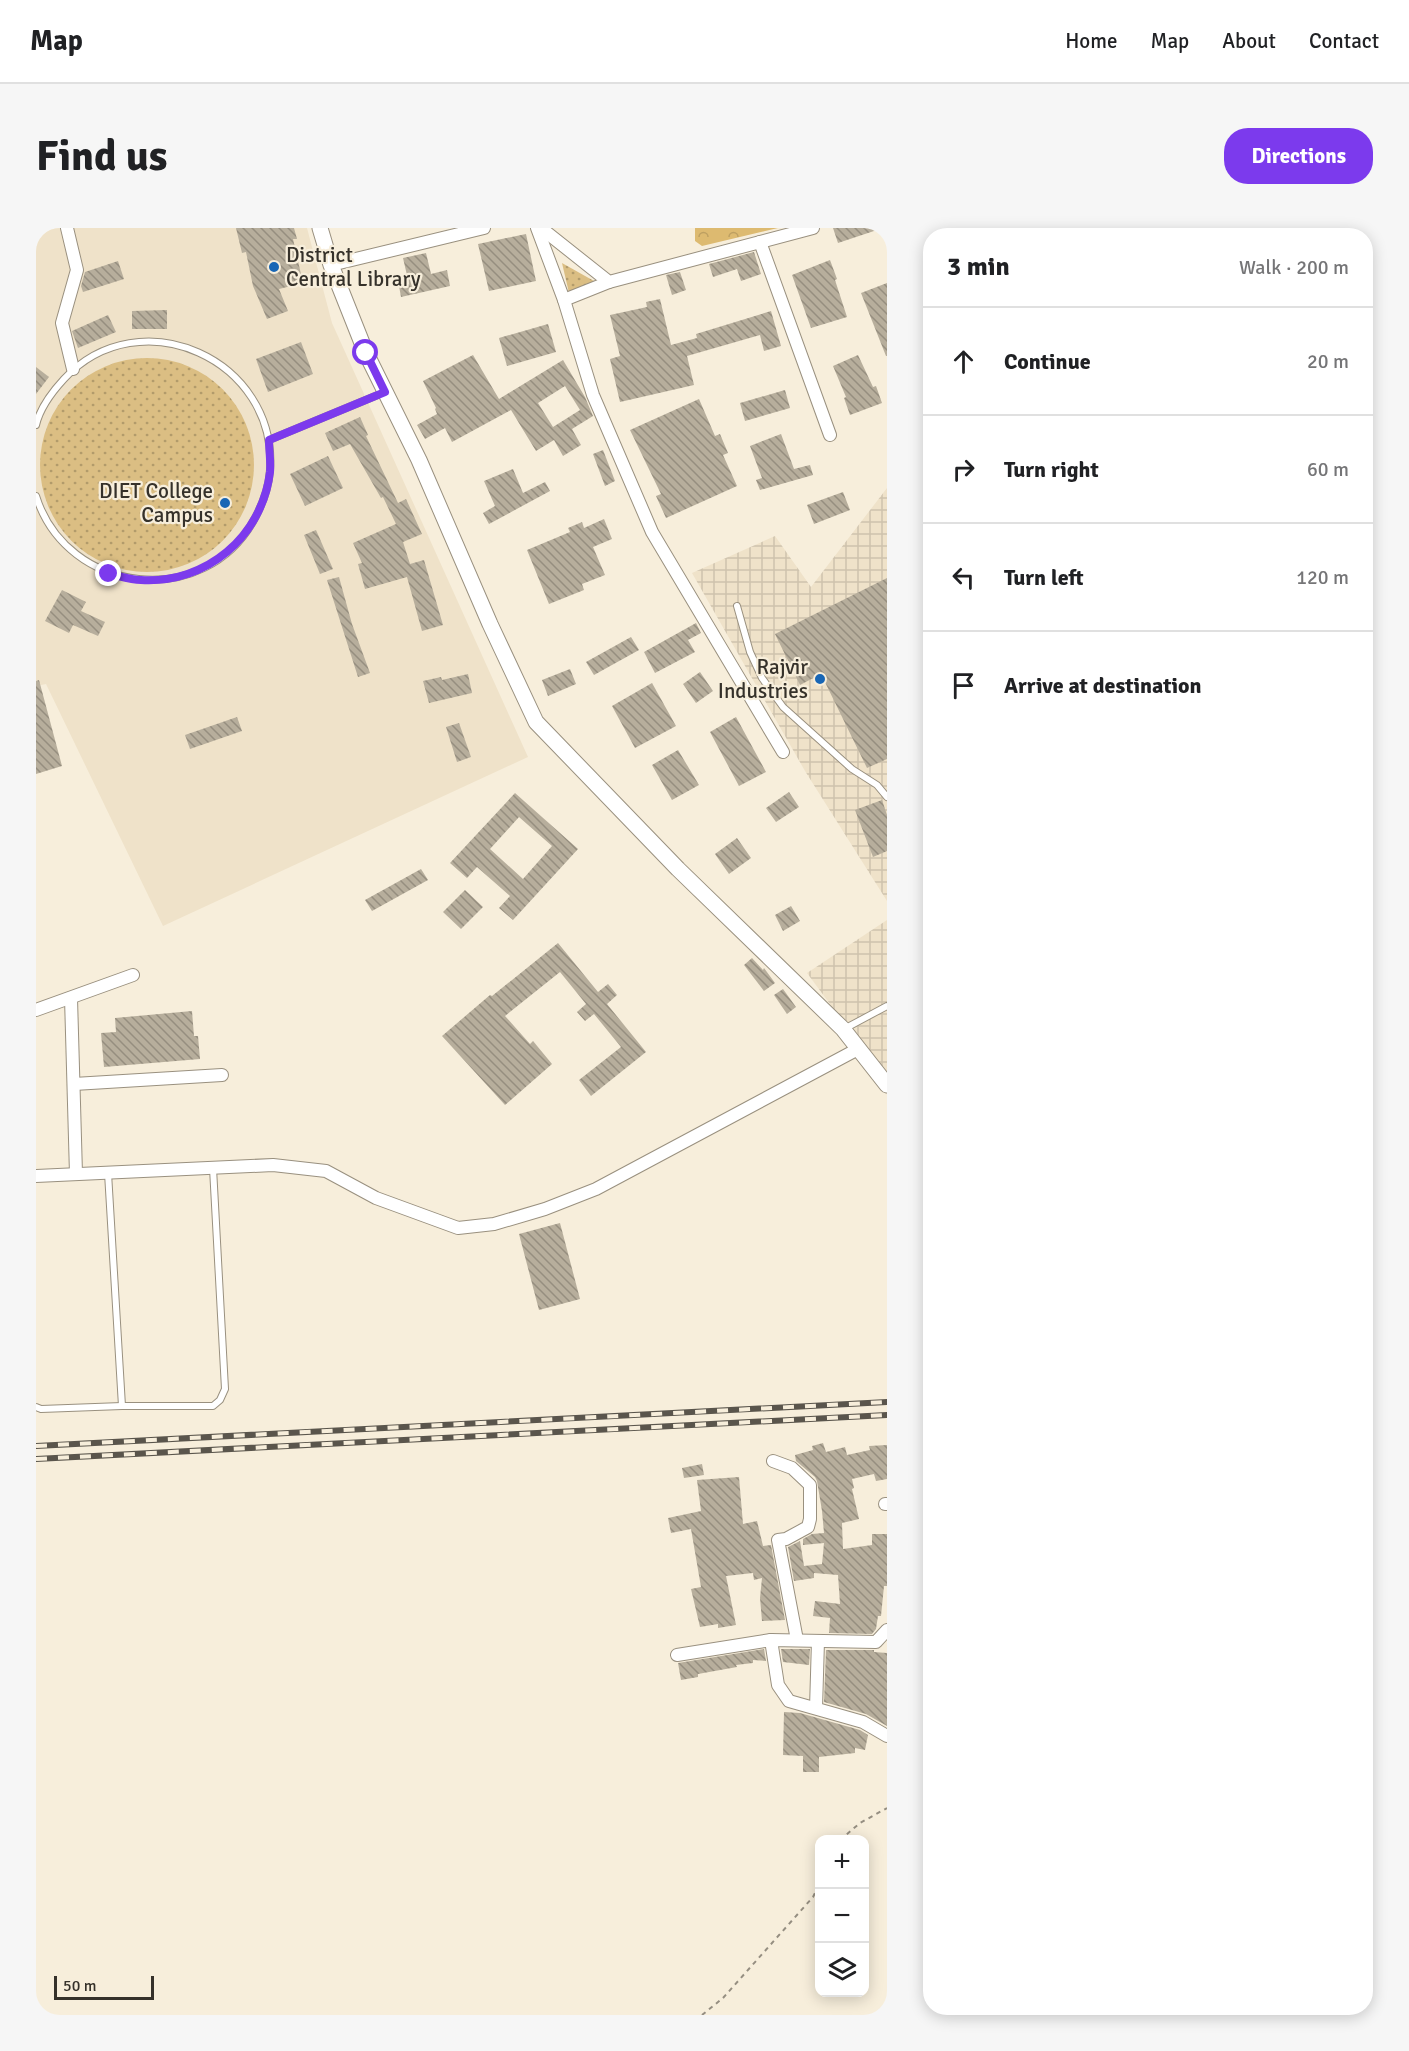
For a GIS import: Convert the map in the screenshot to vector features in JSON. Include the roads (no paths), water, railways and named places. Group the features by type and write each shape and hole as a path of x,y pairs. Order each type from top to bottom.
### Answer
{"street":[{"path":"67,228 77,270 62,323 73,369"},
{"path":"320,228 331,265 366,353 419,460 489,624 536,722 678,869 843,1029 887,1085"},
{"path":"331,265 484,228"},
{"path":"539,228 609,282"},
{"path":"539,228 593,395 652,532 783,752"},
{"path":"564,300 609,282 813,228"},
{"path":"760,242 830,435"},
{"path":"36,1010 134,975"},
{"path":"71,998 76,1174"},
{"path":"36,1176 273,1165 326,1171 376,1198 458,1228 494,1224 545,1209 596,1189 858,1049"},
{"path":"74,1084 222,1075"},
{"path":"773,1461 792,1468 810,1485 808,1527 786,1539 778,1540 796,1640"},
{"path":"677,1655 771,1640 876,1642 887,1630"},
{"path":"771,1640 778,1685 789,1701 863,1722 887,1736"},
{"path":"816,1708 819,1641"}],"lane":[{"path":"36,425 52,392 73,369 99,352 129,343 161,342 192,348 220,363 243,384 260,410 269,440 270,471 263,502 249,530 228,553 201,570 171,579 140,580 109,574 81,559 58,538 41,512 36,496"},
{"path":"269,440 385,392"},
{"path":"737,606 750,652 762,678 783,707 852,769 877,785 887,796"},
{"path":"843,1029 887,1006"},
{"path":"36,1407 41,1409 213,1406 220,1400 225,1389 213,1168"},
{"path":"108,1173 122,1406"}],"railway":[{"path":"36,1446 887,1402"},
{"path":"36,1459 887,1415"}],"place":[{"name":"District Central Library","path":"274,267"},
{"name":"DIET College Campus","path":"225,503"},
{"name":"Rajvir Industries","path":"820,679"}]}
